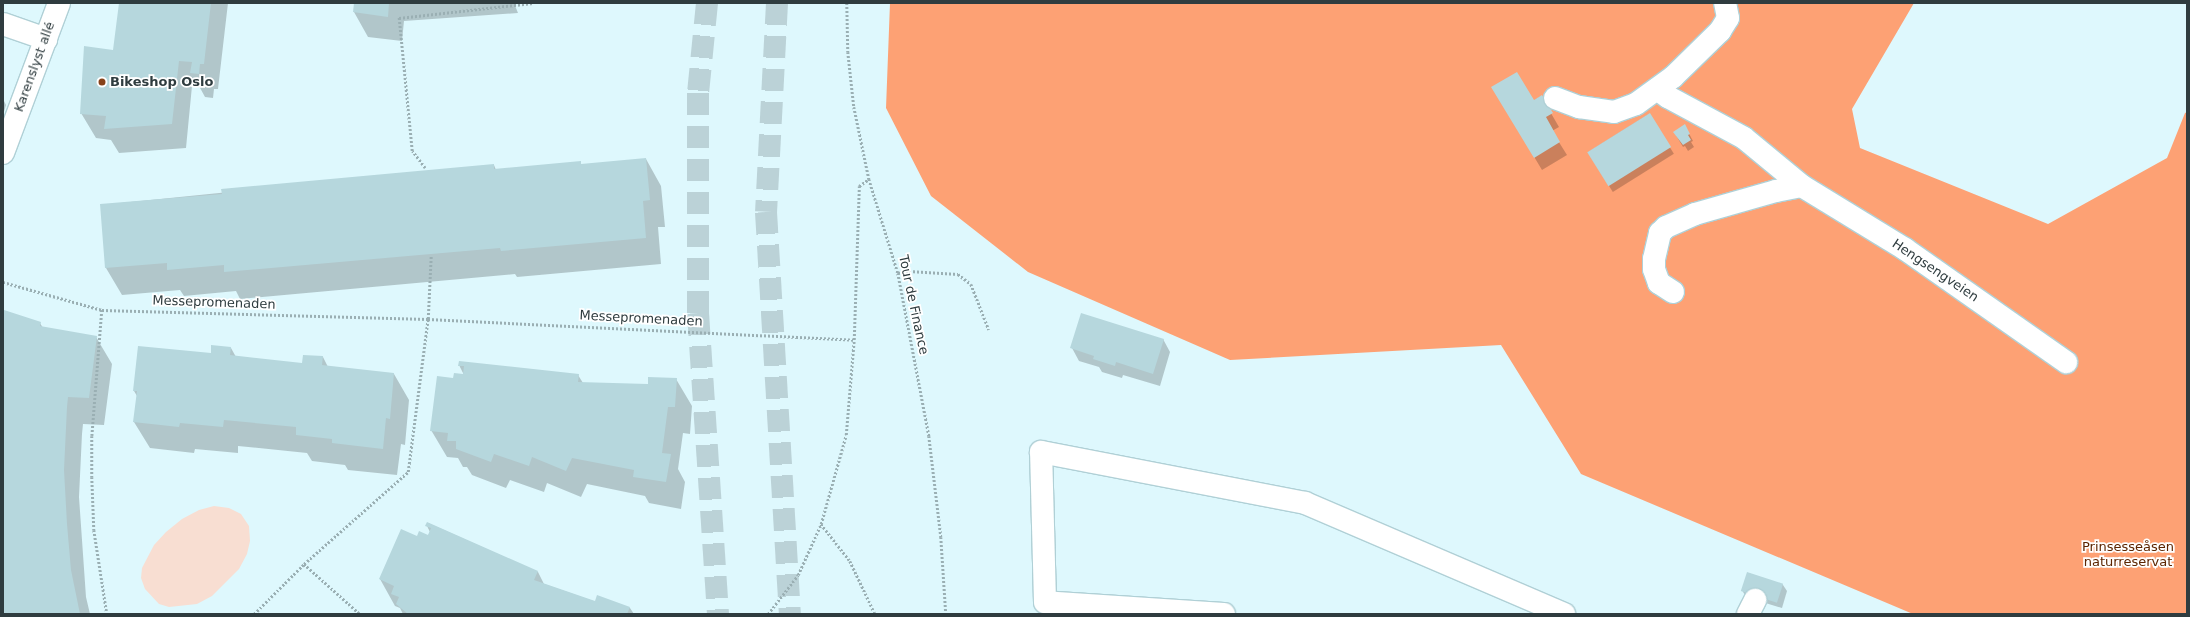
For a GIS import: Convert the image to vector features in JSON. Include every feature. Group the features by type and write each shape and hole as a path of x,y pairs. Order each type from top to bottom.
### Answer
{"street":[{"name":"Karenslyst allé","path":"3,153 59,3"},
{"path":"1555,98 1579,107 1614,112 1636,104 1673,77 1720,31 1728,18 1725,3"},
{"path":"3,24 46,39"},
{"name":"Hengsengveien","path":"1657,89 1744,138 1802,186 1904,249 2066,362"},
{"path":"1673,292 1660,283 1654,270 1654,259 1660,233 1666,227 1696,214 1776,191 1802,186"},
{"path":"1224,614 1045,602 1041,452 1305,503 1564,614"}],"path":[{"path":"425,168 412,151 399,18 533,3"},
{"name":"Tour de Finance","path":"847,3 848,52 854,107 869,179 898,273 929,436 941,537 946,614"},
{"path":"768,614 798,575 821,524 846,435 854,340 859,186 869,179"},
{"path":"254,614 304,564 408,472 428,319 431,256"},
{"path":"898,273 909,271 958,274 971,284 989,330"},
{"name":"Messepromenaden","path":"3,282 102,310 428,319 854,340"},
{"path":"102,310 92,436 92,477 94,530 108,614"},
{"path":"821,524 850,561 875,614"},
{"path":"304,564 360,614"}],"shaded area":[{"path":"214,506 229,508 241,514 249,526 250,541 247,554 239,569 212,596 197,604 169,607 159,604 145,589 141,578 142,568 154,545 166,532 182,519 199,510"}],"green space":[{"name":"Prinsesseåsen naturreservat","path":"890,3 1914,3 1852,109 1860,148 2048,224 2167,158 2185,113 2187,112 2187,614 1913,614 1581,474 1501,345 1230,360 1028,272 931,196 886,108"}],"building":[{"path":"119,3 211,3 204,64 200,64 199,74 190,73 192,62 179,61 172,124 104,129 106,116 80,114 84,46 113,50"},
{"path":"354,3 389,3 388,17 353,12"},
{"path":"1517,72 1534,100 1542,95 1553,113 1546,117 1560,142 1534,158 1491,87"},
{"path":"1650,113 1671,147 1608,186 1587,152"},
{"path":"1685,124 1691,140 1683,145 1673,132"},
{"path":"646,158 650,200 643,201 646,238 501,251 500,248 224,272 224,265 167,270 167,263 105,268 100,204 222,194 221,189 494,164 494,169 581,161 581,164"},
{"path":"4,310 41,322 40,326 97,336 89,398 68,397 67,407 64,470 67,524 71,570 80,614 3,614"},
{"path":"1081,313 1164,339 1153,374 1116,362 1115,366 1093,359 1094,356 1070,348"},
{"path":"211,345 231,347 230,355 302,363 303,355 323,356 322,365 394,373 390,419 386,418 383,449 332,443 332,439 296,435 296,427 224,420 223,427 180,423 179,427 133,422 137,391 133,391 138,346 211,353"},
{"path":"459,361 579,374 578,382 648,384 648,377 677,378 675,407 668,407 662,453 671,454 666,482 633,477 634,470 572,458 566,471 532,457 529,466 494,454 491,462 456,449 456,441 447,441 448,433 430,431 437,376 453,378 454,373 463,374 464,366 458,366"},
{"path":"427,522 538,571 534,580 595,601 597,595 630,607 627,614 408,614 396,604 399,597 391,594 394,586 379,579 401,529 417,536 419,531 428,535 431,528 425,526"},
{"path":"1747,572 1783,584 1777,603 1741,591"}],"tunnel":[{"path":"707,3 698,93 698,313 718,614"},
{"path":"777,3 766,212 790,614"}],"place":[{"name":"Bikeshop Oslo","path":"102,82"}]}
